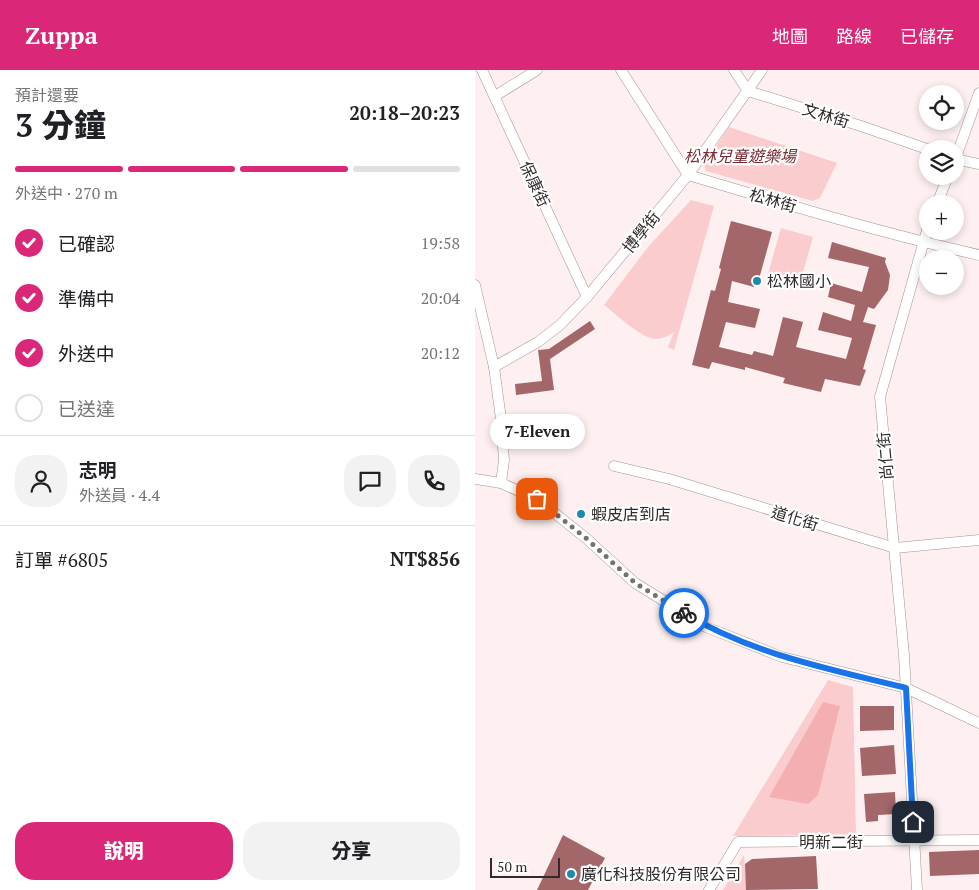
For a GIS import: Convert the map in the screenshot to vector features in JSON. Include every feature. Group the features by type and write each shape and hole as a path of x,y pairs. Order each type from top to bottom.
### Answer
{"street":[{"name":"保康街","path":"483,70 587,297"},
{"path":"495,96 537,70"},
{"path":"621,70 688,175"},
{"path":"734,70 748,91"},
{"name":"博學街","path":"494,367 538,342 560,325 587,297 688,175 762,70"},
{"name":"文林街","path":"748,91 919,146"},
{"path":"962,140 979,93"},
{"path":"964,161 979,164"},
{"name":"松林街","path":"688,175 832,218 979,255"},
{"name":"尚仁街","path":"917,890 906,688 895,548 880,398 901,329 923,242"},
{"path":"475,285 494,367 504,460 501,483"},
{"name":"道化街","path":"614,466 669,479 895,548 979,540"},
{"path":"475,479 501,483 537,499 587,539 635,583 706,627 781,657 906,688 979,723"},
{"name":"明新二街","path":"709,890 738,842 979,840"}],"green space":[{"name":"松林兒童遊樂場","path":"729,127 837,163 820,198 813,201 706,171 704,165"},
{"path":"691,200 714,206 674,350 668,347 674,332 661,338 649,338 604,305 648,247"},
{"path":"781,228 813,237 799,286 767,277"},
{"path":"828,680 853,687 856,835 733,836"},
{"path":"744,855 747,890 723,890"}],"shaded area":[{"path":"823,702 840,706 818,795 808,804 769,797"}],"building":[{"path":"731,221 772,232 759,279 756,278 754,287 732,281 728,302 760,309 755,328 726,322 719,347 752,355 754,351 773,356 783,317 803,322 796,347 846,359 852,338 818,330 823,312 851,321 855,305 828,297 831,283 862,292 869,267 828,258 832,242 886,258 885,262 890,275 888,290 874,309 868,307 863,322 876,325 863,369 866,370 860,386 825,379 821,392 783,383 785,378 745,367 745,370 712,362 709,369 692,365 711,290 715,291 721,269 719,268"},
{"path":"590,321 595,329 550,359 554,390 516,395 515,384 542,381 538,350 549,349"},
{"path":"860,706 894,706 894,730 860,731"},
{"path":"894,745 896,774 862,776 860,748"},
{"path":"895,792 896,814 878,815 878,821 866,822 864,794"},
{"name":"廣化科技股份有限公司","path":"563,835 605,858 588,890 537,890"},
{"path":"979,850 979,874 930,876 929,852"},
{"path":"816,856 818,889 746,890 745,864 752,859"}],"way so far":[{"path":"537,499 587,539 623,574 684,613"}],"place":[{"name":"松林國小","path":"757,281"},
{"name":"7-Eleven","path":"537,499"},
{"name":"蝦皮店到店","path":"581,514"},
{"name":"廣化科技股份有限公司","path":"571,874"}],"route":[{"path":"684,613 706,627 781,657 906,688 913,822"}]}
